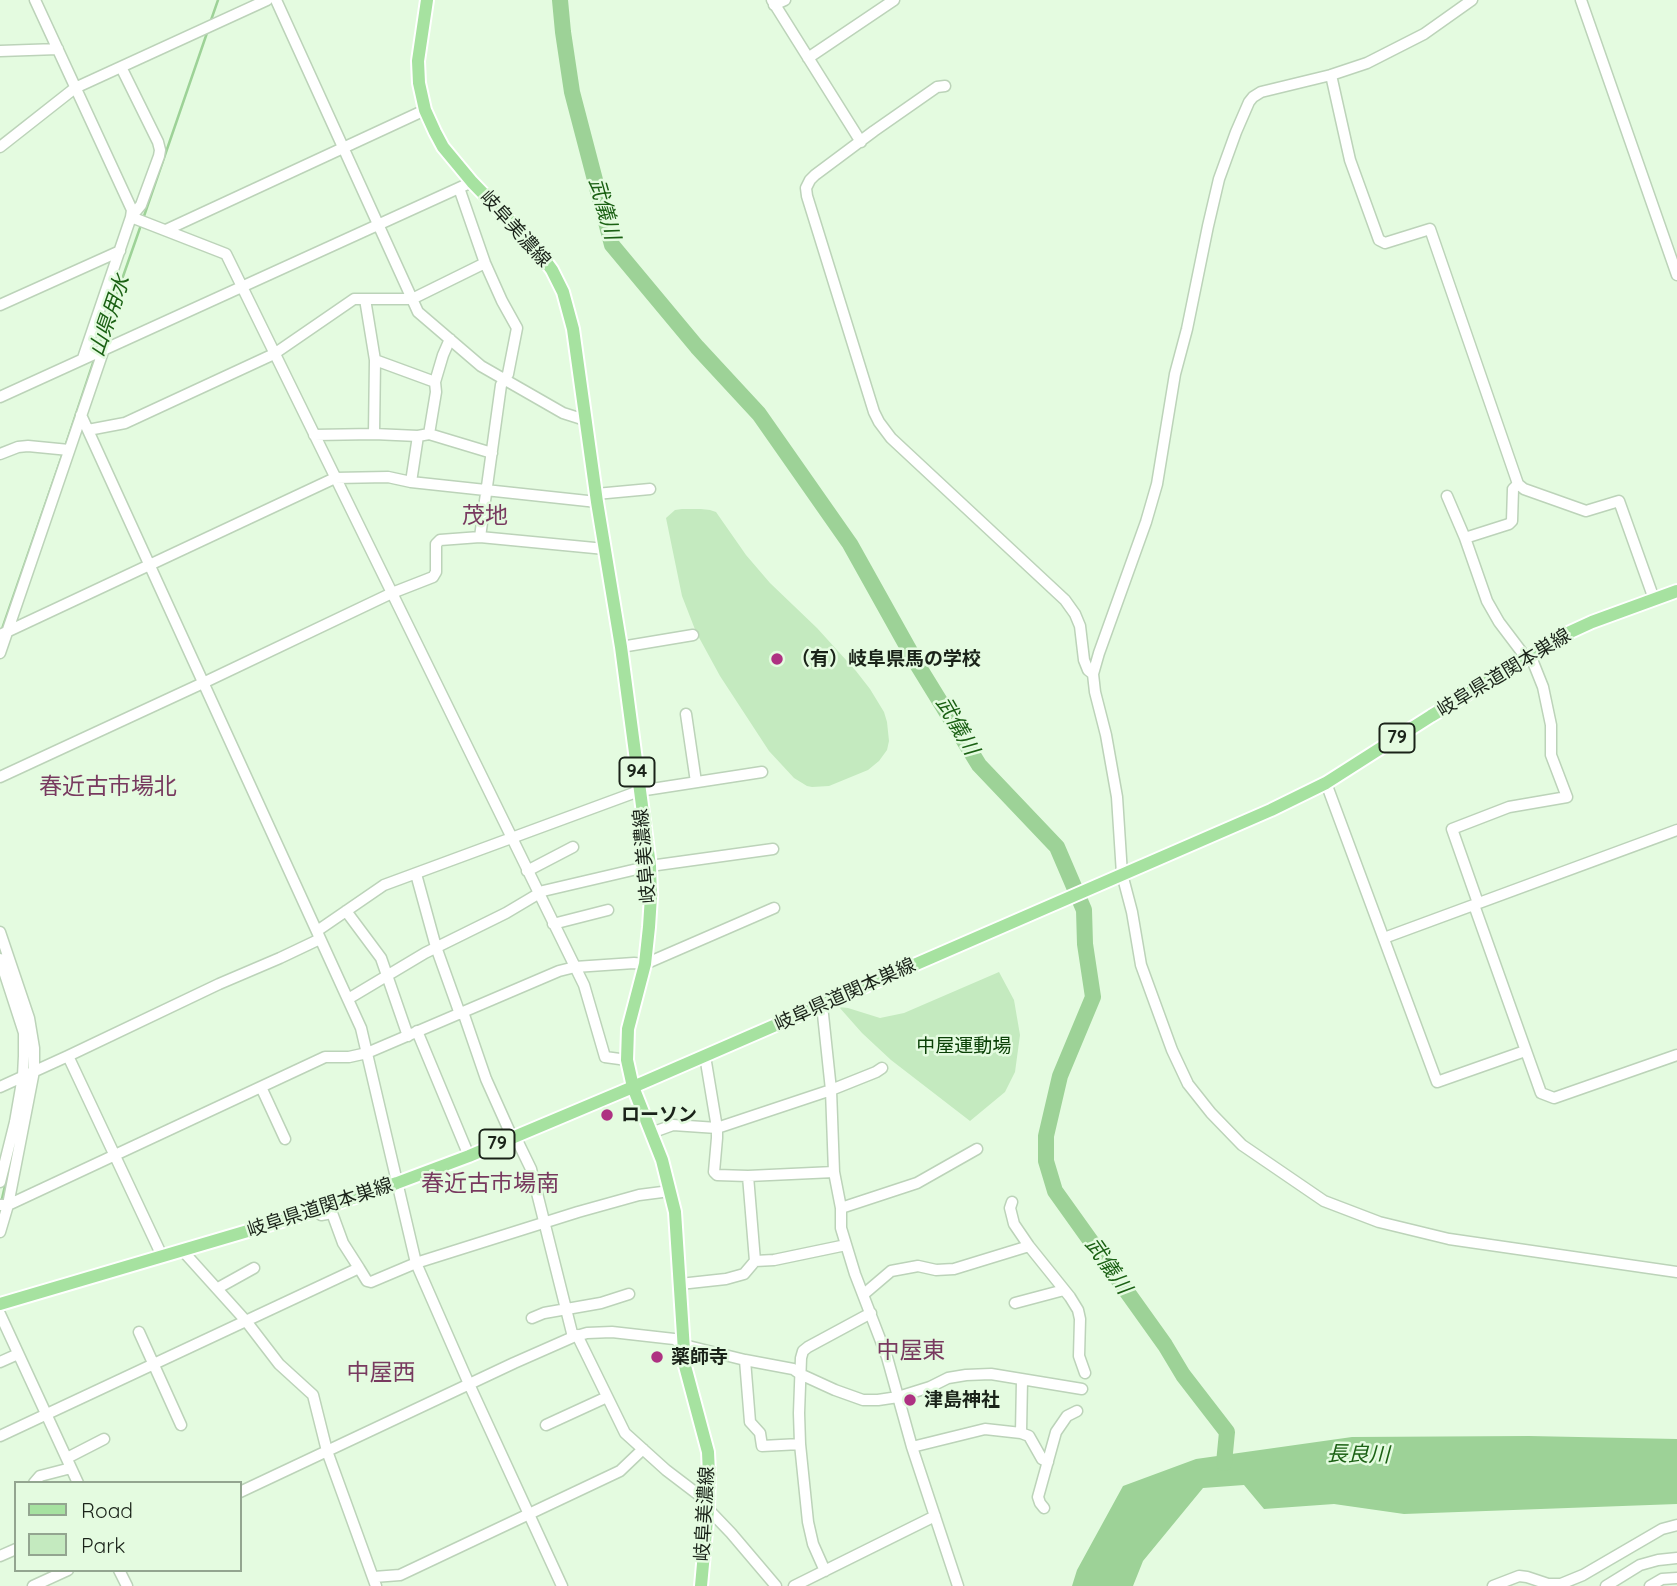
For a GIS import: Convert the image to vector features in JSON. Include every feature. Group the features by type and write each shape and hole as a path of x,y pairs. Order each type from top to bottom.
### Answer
{"main road":[{"name":"岐阜美濃線","path":"427,0 418,61 419,83 425,110 443,147 472,182 536,248 552,270 563,292 573,329 596,498 621,647 650,866 651,906 645,964 628,1029 627,1060 633,1087 662,1160 675,1212 685,1366 708,1452 708,1506 701,1586"},
{"name":"岐阜県道関本巣線","path":"0,1304 317,1211 469,1156 633,1087 1270,810 1326,783 1568,633 1677,591"}],"street":[{"path":"35,0 134,218"},
{"path":"0,147 75,88 267,0"},
{"path":"276,0 418,312 481,366 563,412 585,420"},
{"path":"785,0 773,3 861,142"},
{"path":"808,58 894,0"},
{"path":"1472,0 1424,34 1387,55 1331,75 1261,92 1249,102 1236,132 1219,179 1208,226 1175,374 1157,484 1093,674 1094,692 1106,735 1117,797 1117,877 1132,912 1141,965 1172,1050 1188,1084 1211,1113 1242,1144 1324,1201 1379,1222 1450,1239 1677,1272"},
{"path":"1581,0 1677,275"},
{"path":"0,51 58,49"},
{"path":"0,653 4,633 65,449 81,415 120,251 141,205 160,150 121,67"},
{"path":"1331,75 1350,160 1379,240 1385,243 1430,229 1518,484 1524,489 1586,511 1619,500 1654,599"},
{"path":"945,86 937,87 810,180 806,188 811,209 879,422 891,438 1065,600 1080,626 1084,660 1093,674"},
{"path":"166,230 425,110"},
{"path":"0,397 472,182"},
{"path":"459,188 485,262 517,328 508,374 501,385 480,537"},
{"path":"134,218 226,254 584,985 605,1057 627,1060"},
{"path":"0,305 120,251"},
{"path":"88,430 125,423 274,354 354,299 412,299 485,262"},
{"path":"365,299 375,359 374,433"},
{"path":"411,482 436,392 435,383 450,339"},
{"path":"375,359 435,383"},
{"path":"81,415 361,1028 416,1263 468,1384 562,1586"},
{"path":"314,435 423,435 492,453"},
{"path":"0,454 27,446 65,449"},
{"path":"4,633 335,478 388,477 486,491 596,498 650,489"},
{"path":"1465,538 1509,524 1514,489 1518,484"},
{"path":"1447,496 1487,601 1499,622 1530,658 1543,687 1551,725 1551,755 1567,797 1509,807 1452,829 1541,1093 1554,1098 1677,1055"},
{"path":"0,777 392,593 433,577 436,572 436,544 440,540 480,537 605,549"},
{"path":"621,647 693,635"},
{"path":"686,714 696,782"},
{"path":"0,1087 280,958 318,935 346,911 384,885 639,791 762,772"},
{"path":"1326,783 1437,1082 1525,1051"},
{"path":"1384,938 1677,830"},
{"path":"527,871 573,847"},
{"path":"348,999 436,947 506,913 538,894 650,866 773,849"},
{"path":"416,874 436,947 486,1079 531,1169 575,1336 625,1433 708,1506 776,1586"},
{"path":"4,1205 326,1057 367,1053 559,971 575,967 645,964 774,908"},
{"path":"553,924 608,910"},
{"path":"346,911 381,958 412,1034 469,1156"},
{"path":"0,932 29,1018 34,1048 34,1072 0,1231"},
{"path":"0,960 23,1032 23,1076 0,1182"},
{"path":"822,1005 831,1090 834,1172 841,1208 841,1228 887,1357 912,1447 958,1586"},
{"path":"705,1055 717,1128 714,1172 717,1175 834,1172"},
{"path":"68,1056 162,1256"},
{"path":"651,1133 673,1125 717,1128 831,1090 882,1068"},
{"path":"261,1087 285,1139"},
{"path":"841,1208 918,1183 977,1149"},
{"path":"748,1176 755,1261"},
{"path":"317,1211 321,1215 332,1213 343,1243 367,1281 372,1282 416,1263 626,1198 670,1191"},
{"path":"1012,1202 1010,1208 1014,1224 1078,1310 1079,1356 1085,1373"},
{"path":"680,1284 726,1279 744,1273 755,1261 774,1260 846,1245"},
{"path":"864,1294 891,1271 918,1266 936,1270 954,1269 1029,1247"},
{"path":"182,1250 218,1288 279,1364 313,1395 327,1451 375,1584 620,1471 643,1449"},
{"path":"218,1288 254,1268"},
{"path":"0,1436 359,1268"},
{"path":"1015,1303 1064,1290"},
{"path":"532,1318 629,1294"},
{"path":"825,1571 813,1544 808,1522 800,1444 800,1374 803,1351 871,1313"},
{"path":"0,1314 77,1481"},
{"path":"139,1332 181,1425"},
{"path":"242,1491 575,1336 612,1332 674,1339 684,1345 793,1369 853,1398 863,1400 878,1401 898,1397 948,1378 966,1375 991,1374 1082,1388"},
{"path":"0,1362 18,1354"},
{"path":"746,1360 750,1422 760,1433 762,1446 800,1444"},
{"path":"1021,1433 1023,1380"},
{"path":"546,1425 607,1397"},
{"path":"1044,1508 1038,1497 1056,1432 1067,1416 1077,1411"},
{"path":"912,1447 985,1429 1029,1436 1042,1459 1048,1462"},
{"path":"36,1481 40,1476 69,1463 104,1439"},
{"path":"794,1586 934,1516"},
{"path":"1493,1586 1519,1576 1548,1584 1561,1584 1583,1575 1662,1529 1677,1525"},
{"path":"1606,1586 1640,1565 1677,1558"},
{"path":"33,1586 64,1572"},
{"path":"1650,1586 1662,1578 1677,1578"}],"green space":[{"name":"（有）岐阜県馬の学校","path":"675,510 716,512 746,555 770,583 817,628 870,689 884,712 889,741 887,750 868,770 829,786 812,787 794,778 769,751 720,676 696,632 682,596 666,518"},
{"name":"中屋運動場","path":"999,972 1014,1000 1020,1035 1015,1072 1005,1092 970,1121 891,1060 839,1007 880,1018 904,1013"}],"shaded area":[{"path":"1352,1437 1677,1439 1677,1504 1404,1514 1334,1504 1264,1509 1244,1485 1203,1488 1143,1561 1133,1586 1072,1586 1077,1570 1123,1486 1196,1459"}],"waterway":[{"name":"山県用水","path":"210,23 218,0"},
{"name":"武儀川","path":"560,0 572,92 612,245 697,347 759,414 850,544 917,664 979,765 1057,847 1084,910 1085,944 1093,997 1060,1076 1046,1136 1046,1161 1055,1191 1165,1345 1183,1375 1227,1432 1224,1463"},
{"name":"山県用水","path":"143,219 208,30"},
{"name":"山県用水","path":"98,348 141,225"},
{"name":"山県用水","path":"65,447 95,357"},
{"name":"山県用水","path":"2,629 63,453"},
{"name":"山県用水","path":"1,1203 12,1155"}],"place":[{"name":"（有）岐阜県馬の学校","path":"777,659"},
{"name":"ローソン","path":"607,1115"},
{"name":"薬師寺","path":"657,1357"},
{"name":"津島神社","path":"910,1400"}],"district":[{"name":"茂地","path":"485,516"},
{"name":"春近古市場北","path":"108,787"},
{"name":"春近古市場南","path":"490,1184"},
{"name":"中屋東","path":"911,1351"},
{"name":"中屋西","path":"381,1373"}],"water label":[{"name":"長良川","path":"1358,1455"}]}
